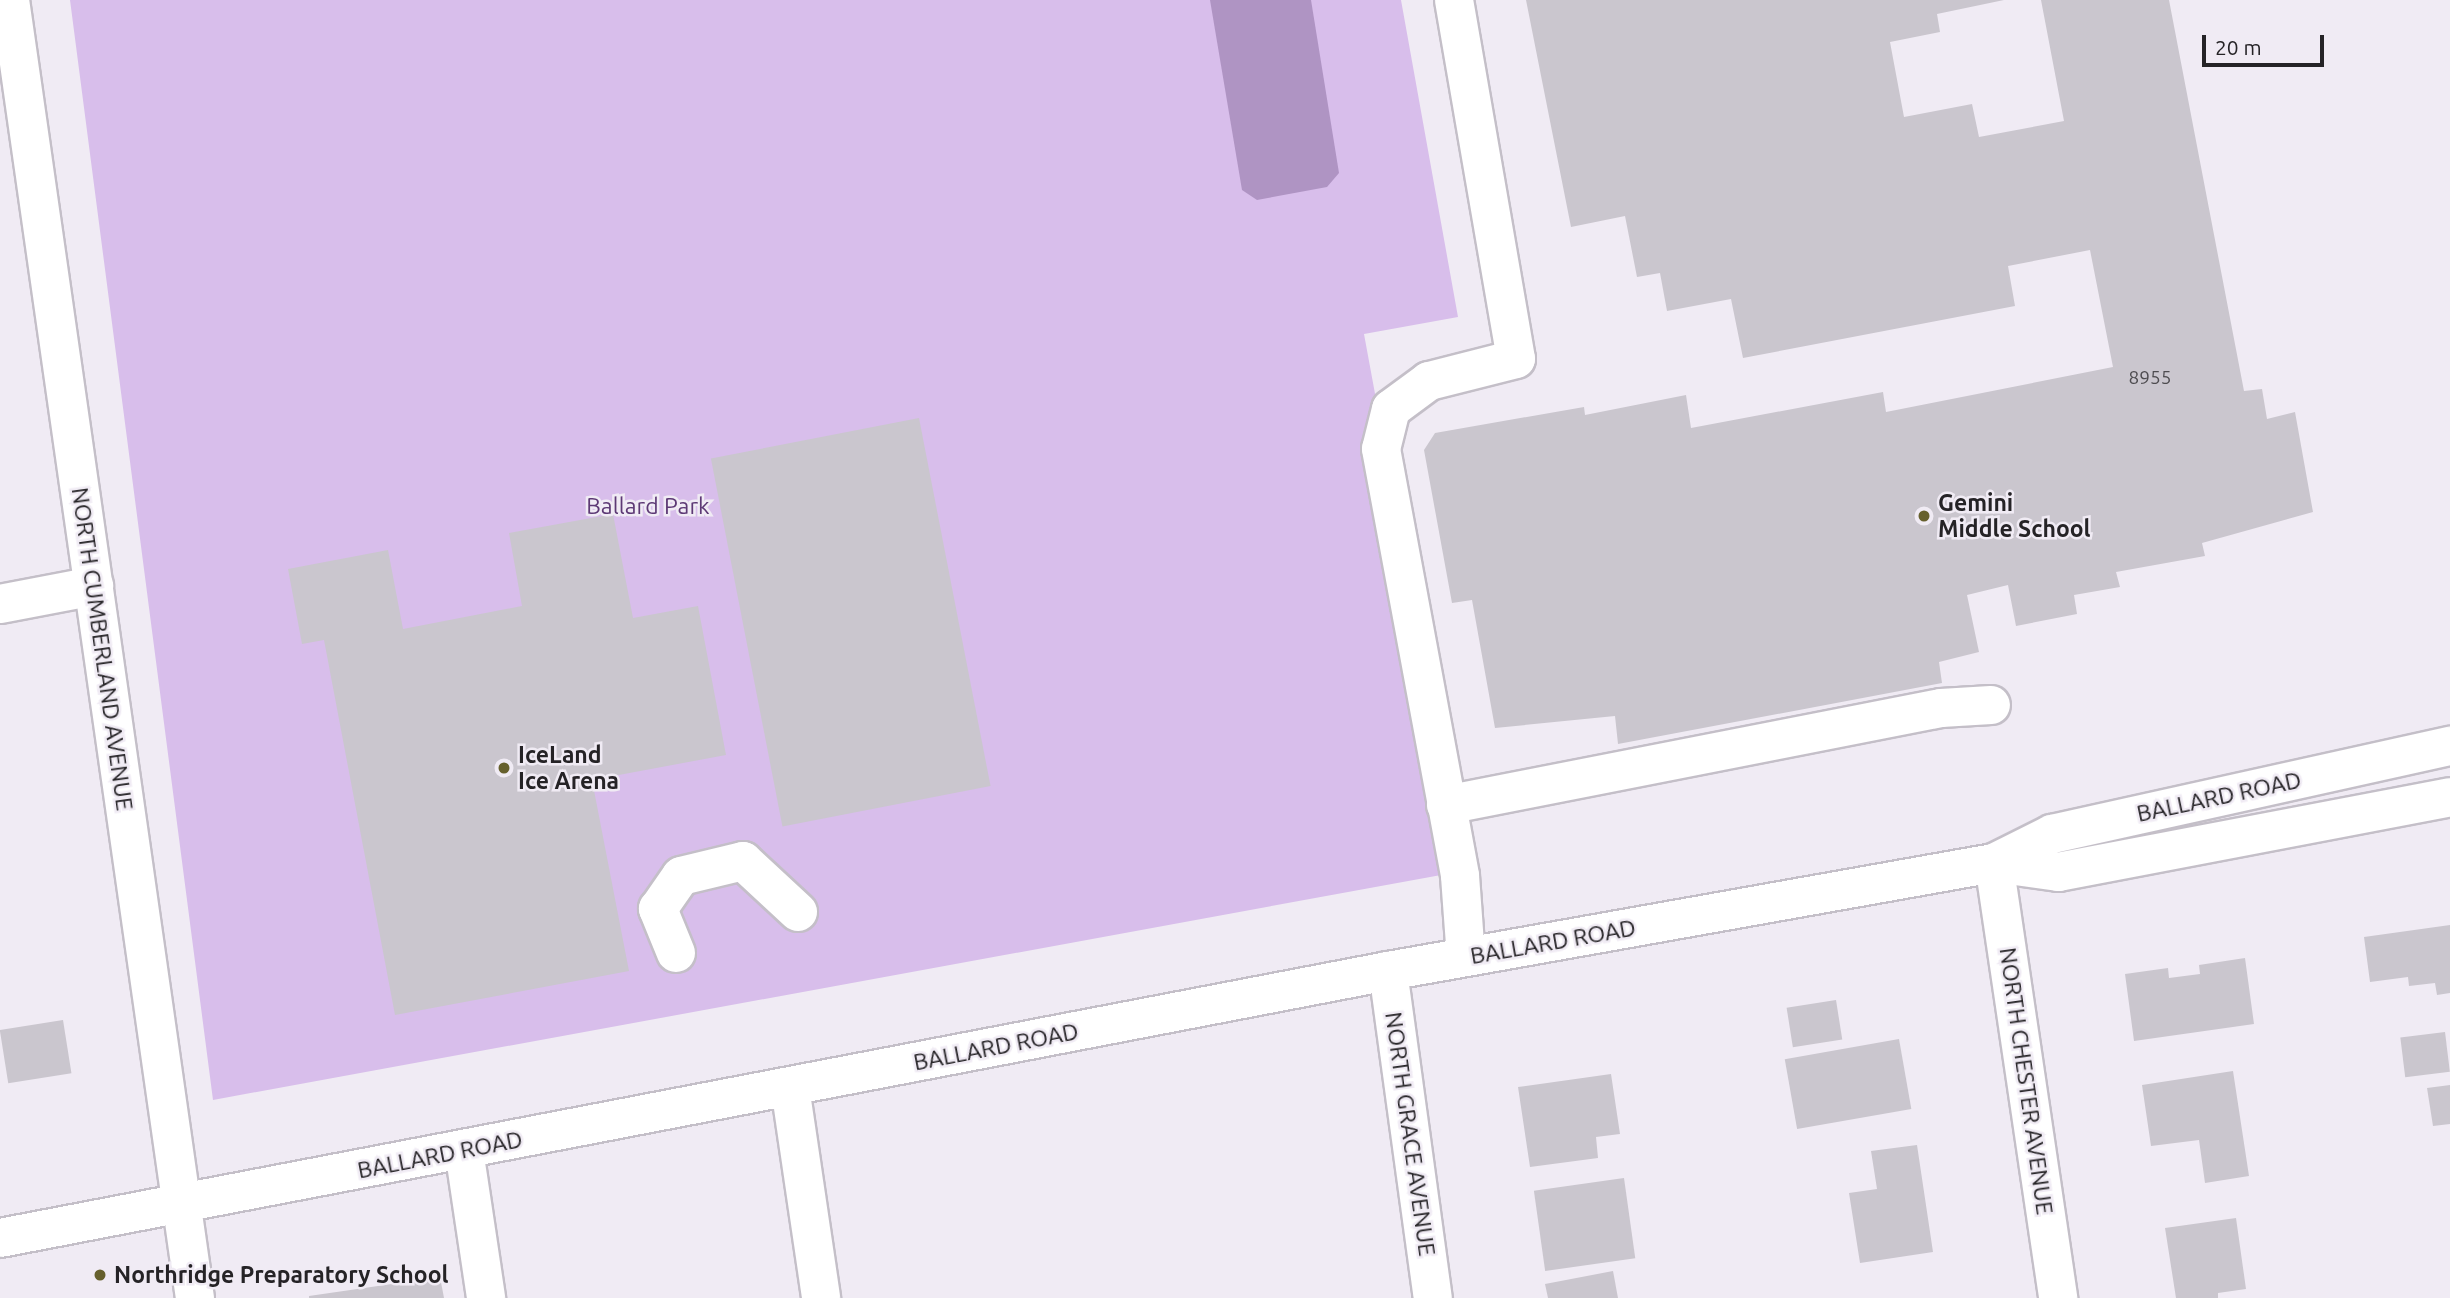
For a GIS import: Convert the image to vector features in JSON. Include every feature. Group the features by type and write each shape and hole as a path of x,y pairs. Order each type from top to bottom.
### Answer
{"street":[{"name":"NORTH CUMBERLAND AVENUE","path":"10,0 195,1298"},
{"path":"1454,0 1516,359 1429,381 1391,409 1381,449 1460,876 1466,957"},
{"path":"0,604 93,586"},
{"path":"1446,805 1941,708 1991,705"},
{"name":"BALLARD ROAD","path":"0,1238 1388,971 1994,863 2052,834 2450,746"},
{"name":"BALLARD ROAD","path":"1994,863 2058,872 2450,797"},
{"path":"676,953 658,909 681,876 743,861 798,912"},
{"name":"NORTH CHESTER AVENUE","path":"1994,863 2058,1298"},
{"name":"NORTH GRACE AVENUE","path":"1388,971 1433,1298"},
{"path":"790,1087 821,1298"},
{"path":"464,1150 486,1298"}],"green space":[{"name":"Ballard Park","path":"70,0 1401,0 1458,317 1364,334 1463,871 213,1100"}],"shaded area":[{"path":"1210,0 1311,0 1339,173 1327,187 1257,200 1242,190"}],"building":[{"path":"1526,0 2004,0 1937,14 1940,32 1890,42 1904,117 1972,104 1979,137 2064,121 2041,0 2169,0 2244,391 2262,389 2267,419 2295,412 2313,512 2202,543 2205,556 2116,572 2120,587 2074,595 2077,614 2016,626 2008,585 1967,595 1979,652 1939,662 1942,683 1618,744 1615,716 1495,728 1472,600 1452,603 1424,450 1435,433 1584,407 1585,415 1686,395 1691,428 1883,392 1886,412 2113,367 2090,250 2008,266 2015,306 1743,358 1731,299 1667,311 1660,273 1637,277 1625,216 1571,227"},
{"path":"919,418 991,786 782,827 711,458"},
{"name":"IceLand Ice Arena","path":"613,514 633,618 698,606 726,755 592,780 629,971 395,1015 324,640 302,644 288,569 388,550 403,629 522,606 509,533"},
{"path":"2450,925 2450,993 2437,995 2435,983 2409,986 2408,977 2370,982 2364,937"},
{"path":"2245,958 2254,1024 2134,1041 2125,974 2168,968 2169,978 2200,974 2199,965"},
{"path":"1836,1000 1842,1040 1793,1047 1787,1008"},
{"path":"63,1020 71,1073 8,1083 0,1030"},
{"path":"2445,1032 2450,1072 2405,1077 2400,1037"},
{"path":"1899,1039 1911,1109 1797,1129 1785,1059"},
{"path":"2233,1071 2249,1176 2205,1183 2199,1140 2151,1146 2142,1085"},
{"path":"1611,1074 1620,1134 1596,1137 1598,1158 1530,1167 1518,1087"},
{"path":"2450,1085 2450,1124 2433,1126 2427,1088"},
{"path":"1917,1145 1933,1252 1860,1263 1849,1193 1877,1189 1871,1151"},
{"path":"1624,1178 1635,1258 1545,1271 1534,1191"},
{"path":"2236,1218 2246,1289 2218,1293 2218,1298 2176,1298 2165,1228"},
{"path":"1613,1271 1618,1298 1548,1298 1545,1284"},
{"path":"440,1277 444,1298 309,1298 309,1296"}],"place":[{"name":"Gemini Middle School","path":"1924,516"},
{"name":"IceLand Ice Arena","path":"504,768"},
{"name":"Northridge Preparatory School","path":"100,1275"}]}
